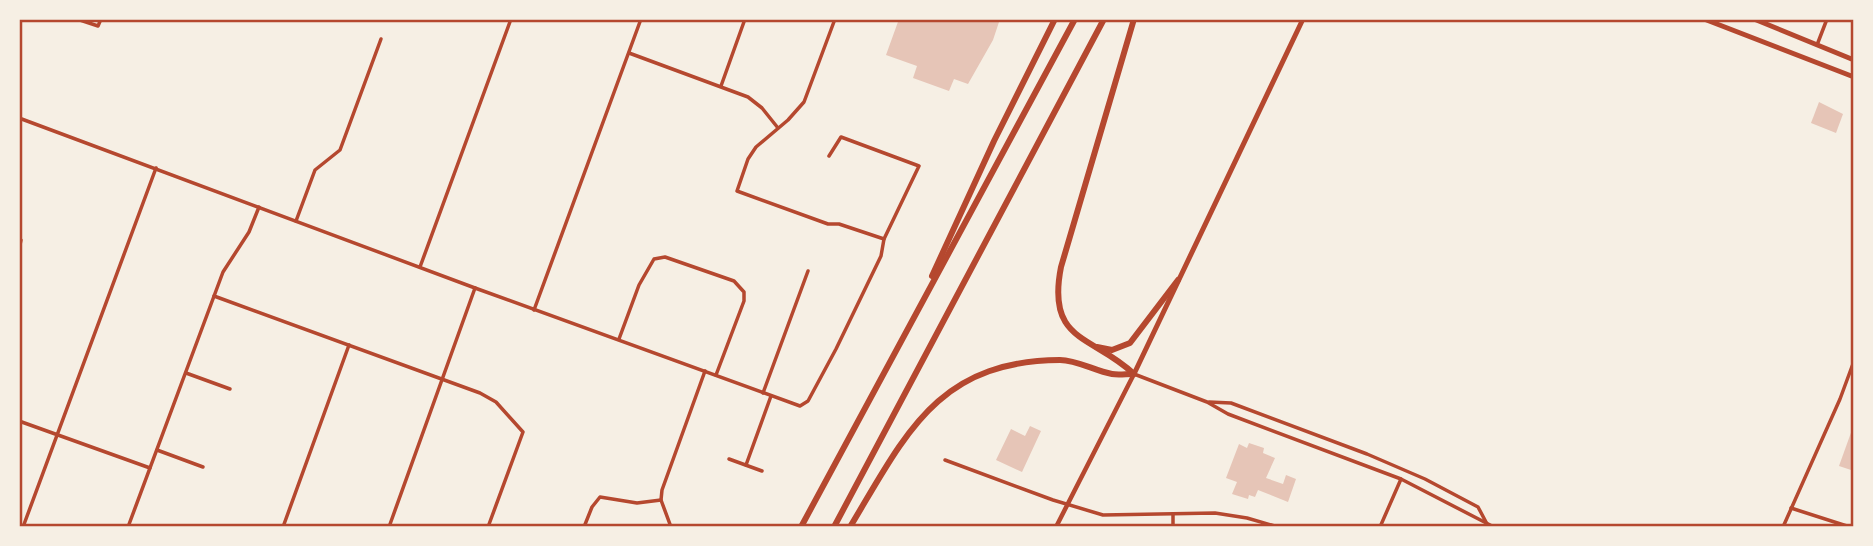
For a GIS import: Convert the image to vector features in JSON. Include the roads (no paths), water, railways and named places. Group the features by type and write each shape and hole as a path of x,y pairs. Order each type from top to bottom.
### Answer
{"highway":[{"path":"909,325 994,141 1055,19"},
{"path":"801,527 1075,19"},
{"path":"834,527 1104,19"},
{"path":"1133,19 1058,282 1059,304 1065,320 1076,336 1120,361 1134,374"},
{"path":"1091,346 1112,350 1130,344 1178,280"},
{"path":"850,527 906,435 939,398 969,380 993,369 1025,361 1064,360 1114,375 1134,374"}],"main road":[{"path":"1056,527 1134,374 1303,19"},
{"path":"1704,19 1854,77"},
{"path":"1754,19 1854,60"}],"street":[{"path":"77,19 98,26 102,19"},
{"path":"420,267 511,19"},
{"path":"534,310 641,19"},
{"path":"721,87 745,19"},
{"path":"835,19 804,102 752,153 737,191 830,224 839,224 884,239"},
{"path":"1817,45 1827,19"},
{"path":"296,221 315,170 340,150 381,39"},
{"path":"629,54 721,87 756,103 778,128"},
{"path":"19,118 534,310 771,396 803,405 808,401 836,349 881,256 884,239 919,166 841,137 829,156"},
{"path":"23,527 156,168"},
{"path":"128,527 223,271 249,232 259,207"},
{"path":"19,250 20,239"},
{"path":"619,339 639,285 651,262 657,257 665,257 734,281 744,292 744,301 716,375"},
{"path":"763,393 808,271"},
{"path":"388,527 475,288"},
{"path":"214,296 489,397 523,432 488,527"},
{"path":"283,527 349,345"},
{"path":"1783,527 1854,361"},
{"path":"671,527 661,500 665,479 705,371"},
{"path":"186,373 230,389"},
{"path":"1134,374 1207,402 1228,414 1401,480 1494,527"},
{"path":"746,465 771,396"},
{"path":"1207,402 1231,403 1399,467 1478,508 1487,522"},
{"path":"19,421 150,468"},
{"path":"157,450 203,467"},
{"path":"729,459 762,471"},
{"path":"945,460 1096,514 1115,517 1223,514 1278,527"},
{"path":"1380,527 1401,480"},
{"path":"584,527 592,507 600,497 637,503 661,500"},
{"path":"1791,508 1850,527"},
{"path":"1173,514 1173,527"}]}
